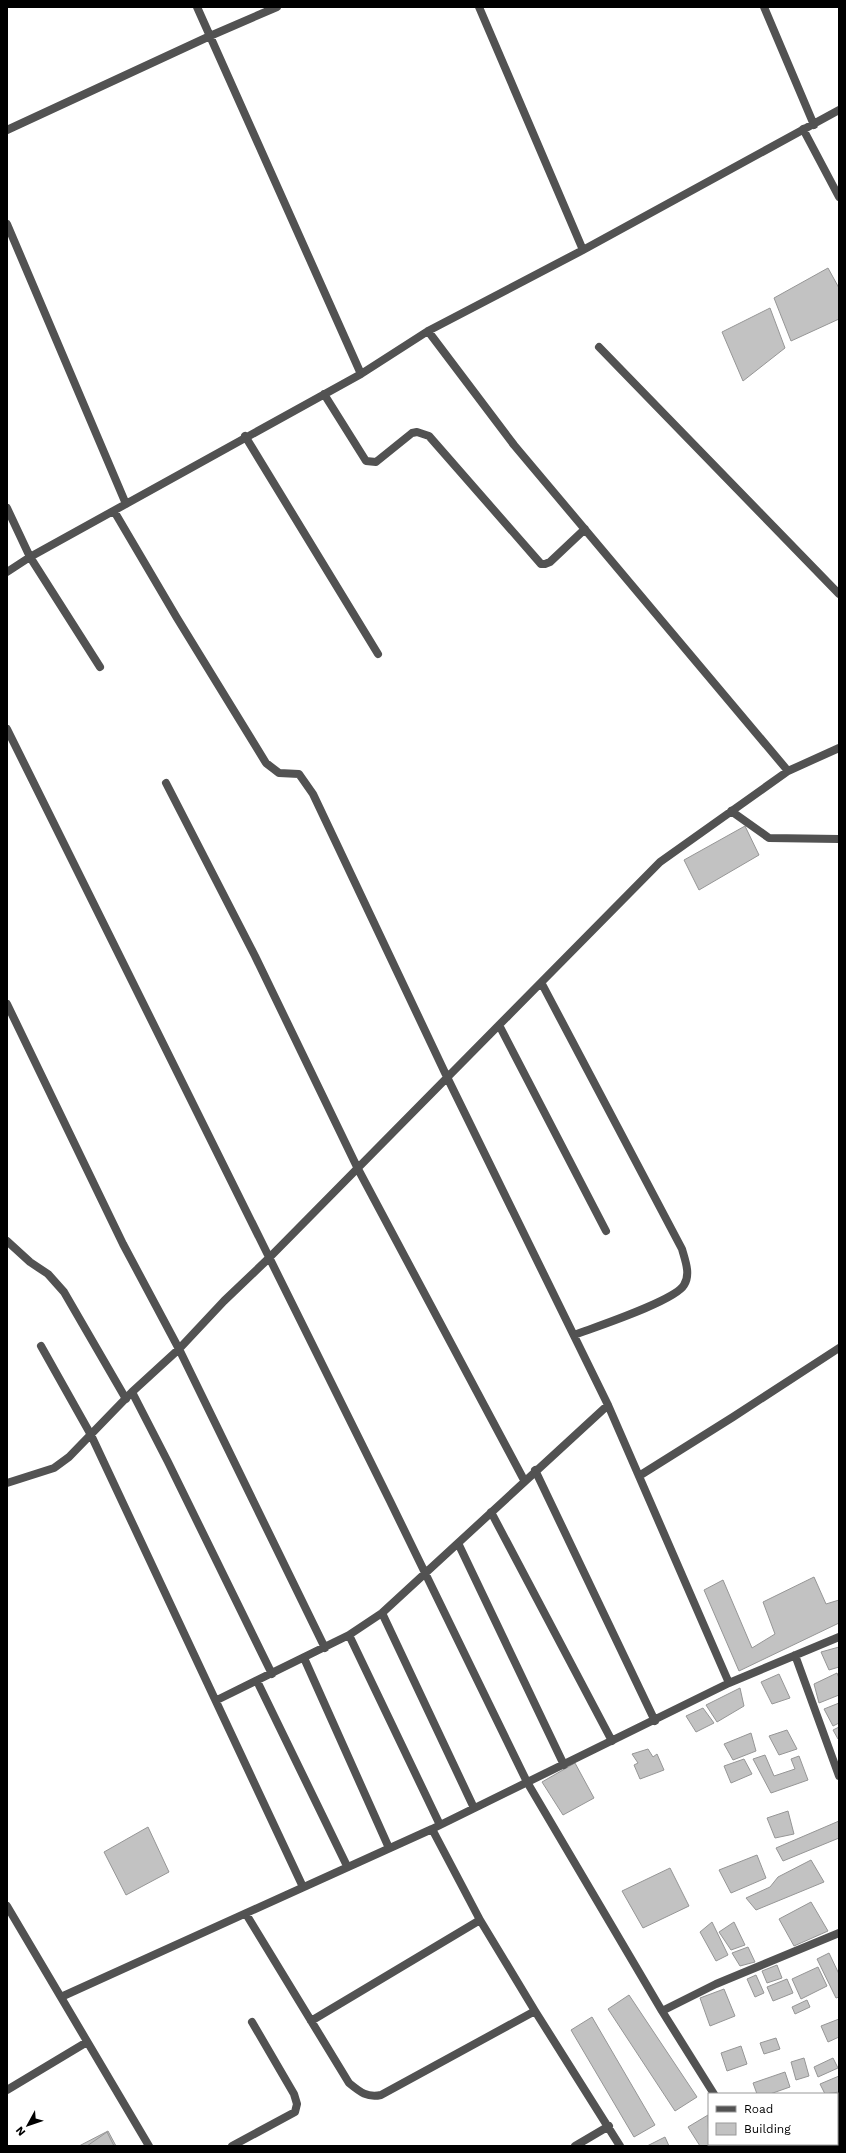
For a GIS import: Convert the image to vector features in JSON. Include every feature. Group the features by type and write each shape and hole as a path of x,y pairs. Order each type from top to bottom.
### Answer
{"street":[{"path":"197,7 361,374"},
{"path":"7,130 210,36 277,7"},
{"path":"479,7 583,250"},
{"path":"764,7 814,125"},
{"path":"7,572 30,557 245,436 361,374 428,331 583,250 839,110"},
{"path":"803,129 839,197"},
{"path":"7,224 126,504"},
{"path":"428,331 514,445 788,771"},
{"path":"599,347 823,575 839,594"},
{"path":"324,394 366,461 376,462 412,434 417,432 429,436 541,564 550,562 585,529"},
{"path":"245,436 378,654"},
{"path":"7,508 30,557 100,667"},
{"path":"114,511 177,618 266,763 279,773 299,774 313,794 447,1077 608,1405 729,1683"},
{"path":"7,729 268,1259 390,1501 424,1575 527,1782 662,2011 713,2093"},
{"path":"7,1483 54,1468 69,1457 129,1395 179,1349 224,1301 358,1169 499,1025 542,984 660,862 788,771 839,748"},
{"path":"166,783 255,956 358,1169 524,1480"},
{"path":"731,811 769,838 839,840"},
{"path":"542,984 682,1249 688,1277 684,1286 667,1298 574,1335"},
{"path":"7,1004 123,1244 179,1349 325,1648"},
{"path":"499,1025 606,1231"},
{"path":"7,1241 30,1262 48,1274 64,1292 129,1395 168,1462 272,1674"},
{"path":"41,1346 90,1435 217,1700 303,1887"},
{"path":"639,1476 839,1348"},
{"path":"217,1700 350,1635 382,1613 524,1480 608,1405"},
{"path":"535,1470 655,1720"},
{"path":"491,1512 612,1741"},
{"path":"458,1543 564,1764"},
{"path":"382,1613 474,1808"},
{"path":"350,1635 440,1825"},
{"path":"61,1997 246,1914 347,1866 432,1829 729,1683 839,1637"},
{"path":"795,1655 839,1776"},
{"path":"304,1658 389,1848"},
{"path":"257,1681 347,1866"},
{"path":"432,1829 480,1920 620,2146"},
{"path":"7,1906 149,2146"},
{"path":"246,1914 349,2083 364,2094 373,2097 381,2095 535,2011"},
{"path":"311,2021 480,1920"},
{"path":"662,2011 716,1984 839,1933"},
{"path":"232,2146 286,2119 295,2112 297,2104 291,2089 252,2022"},
{"path":"7,2090 87,2042"},
{"path":"575,2146 609,2126"}],"building":[{"path":"828,268 839,288 839,319 791,341 774,298"},
{"path":"770,308 785,348 743,381 722,332"},
{"path":"745,826 759,855 699,890 684,860"},
{"path":"814,1577 826,1604 839,1600 839,1623 739,1671 704,1590 723,1580 752,1648 775,1634 763,1602"},
{"path":"839,1647 839,1667 829,1670 821,1652"},
{"path":"837,1673 839,1678 839,1695 819,1703 814,1684"},
{"path":"779,1674 790,1698 772,1704 761,1682"},
{"path":"740,1688 744,1706 717,1722 706,1705"},
{"path":"839,1703 839,1723 833,1726 824,1709"},
{"path":"703,1708 714,1723 696,1732 686,1716"},
{"path":"839,1727 839,1738 838,1739 833,1730"},
{"path":"787,1730 797,1749 779,1755 769,1736"},
{"path":"751,1733 756,1751 733,1760 724,1744"},
{"path":"648,1749 653,1757 657,1754 664,1770 640,1779 634,1765 638,1763 632,1754"},
{"path":"765,1755 774,1776 795,1769 791,1759 799,1756 808,1780 771,1793 753,1759"},
{"path":"744,1759 752,1774 731,1783 724,1766"},
{"path":"575,1763 594,1798 563,1815 542,1782"},
{"path":"788,1811 794,1834 775,1838 767,1818"},
{"path":"839,1821 839,1838 783,1861 776,1848"},
{"path":"148,1827 169,1872 126,1895 104,1852"},
{"path":"757,1855 766,1878 731,1893 719,1870"},
{"path":"811,1860 824,1882 756,1910 746,1898 770,1887 778,1877"},
{"path":"670,1868 689,1906 643,1928 622,1891"},
{"path":"811,1902 828,1931 794,1946 779,1919"},
{"path":"712,1922 728,1955 716,1961 700,1932"},
{"path":"734,1922 745,1945 731,1950 719,1932"},
{"path":"748,1947 755,1962 740,1966 732,1953"},
{"path":"829,1953 839,1974 839,1997 836,1998 817,1959"},
{"path":"777,1965 782,1978 767,1983 762,1971"},
{"path":"818,1967 827,1986 801,1999 792,1979"},
{"path":"756,1975 764,1993 755,1997 747,1979"},
{"path":"787,1979 793,1993 773,2001 767,1987"},
{"path":"724,1989 735,2016 710,2026 700,1998"},
{"path":"629,1995 697,2097 675,2111 608,2009"},
{"path":"807,2000 810,2007 795,2014 792,2007"},
{"path":"592,2017 655,2125 634,2137 571,2030"},
{"path":"839,2019 839,2037 828,2042 821,2026"},
{"path":"776,2038 780,2049 764,2054 760,2043"},
{"path":"741,2046 747,2064 727,2071 721,2053"},
{"path":"804,2058 809,2076 796,2080 791,2062"},
{"path":"833,2058 838,2068 818,2077 814,2067"},
{"path":"785,2072 790,2087 773,2093 757,2093 753,2083"},
{"path":"839,2076 839,2092 824,2093 820,2084"},
{"path":"839,2098 838,2122 838,2099"},
{"path":"708,2115 708,2145 727,2146 700,2146 688,2127"},
{"path":"108,2131 116,2146 79,2146"},
{"path":"107,2132 114,2146 87,2146"},
{"path":"665,2137 669,2146 647,2146"},
{"path":"772,2145 798,2145 797,2146"}]}
